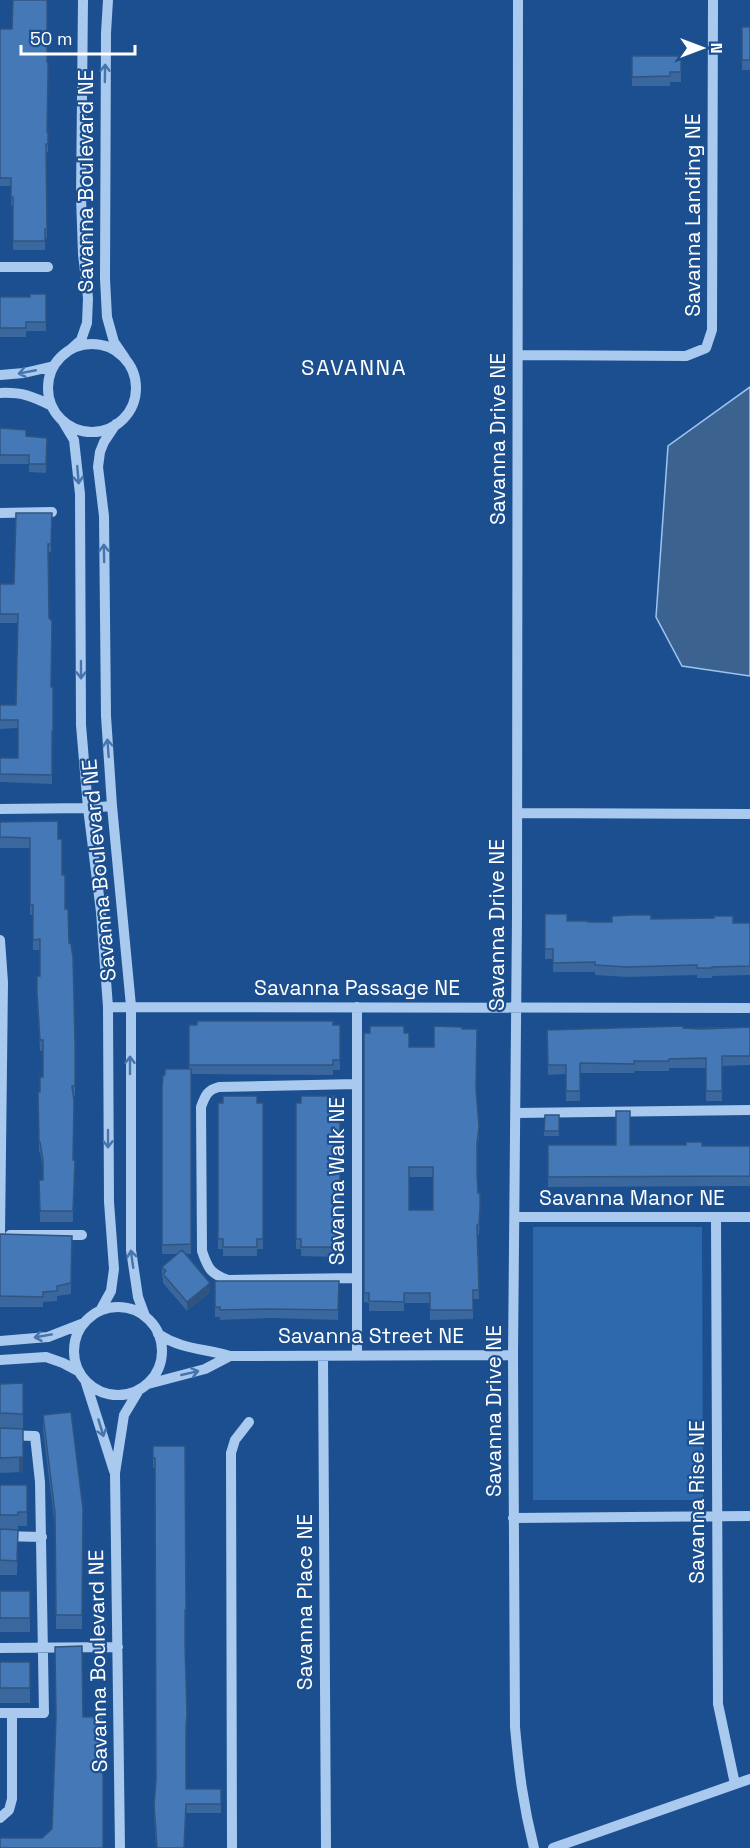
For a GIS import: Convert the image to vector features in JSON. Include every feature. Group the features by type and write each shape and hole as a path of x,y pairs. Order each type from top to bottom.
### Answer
{"street":[{"name":"Savanna Boulevard NE","path":"71,349 81,340 87,323 88,298 83,254 81,197 83,0"},
{"name":"Savanna Boulevard NE","path":"108,0 105,68 105,279 107,316 114,342 125,358"},
{"name":"Savanna Drive NE","path":"518,0 513,1518 515,1726 520,1783 525,1815 534,1848"},
{"name":"Savanna Landing NE","path":"518,355 686,356 706,348 712,330 713,0"},
{"path":"0,267 48,267"},
{"path":"94,344 105,346 125,358 133,371 136,386 134,400 127,414 116,424 94,432 72,427 62,420 52,406 48,386 50,375 61,356 82,345 94,344"},
{"path":"0,375 24,373 54,366"},
{"path":"0,393 18,392 30,395 52,406"},
{"name":"Savanna Boulevard NE","path":"62,420 74,440 80,494 81,725 88,808 101,912 108,1007 109,1202 114,1277 111,1291 100,1311"},
{"name":"Savanna Boulevard NE","path":"116,424 104,442 98,467 104,516 106,716 131,1006 130,1230 137,1288 145,1317"},
{"path":"0,513 52,512"},
{"path":"0,809 112,806"},
{"path":"517,813 750,814"},
{"path":"0,940 3,982 0,1235 82,1235"},
{"name":"Savanna Passage NE","path":"108,1007 750,1008"},
{"name":"Savanna Walk NE","path":"357,1007 357,1356"},
{"name":"Savanna Walk NE","path":"357,1084 219,1087 206,1094 201,1107 202,1251 211,1271 216,1276 228,1280 357,1278"},
{"path":"516,1113 750,1110"},
{"name":"Savanna Manor NE","path":"515,1217 750,1217"},
{"name":"Savanna Rise NE","path":"716,1218 718,1704 735,1784"},
{"path":"114,1308 125,1308 145,1317 153,1324 158,1334 162,1355 159,1366 143,1387 125,1395 111,1395 98,1391 86,1383 78,1371 74,1357 74,1343 79,1330 85,1323 100,1311 114,1308"},
{"path":"0,1341 48,1336 85,1323"},
{"name":"Savanna Street NE","path":"158,1334 170,1342 191,1349 230,1356 513,1355"},
{"name":"Savanna Street NE","path":"143,1387 205,1369 230,1356"},
{"name":"Savanna Place NE","path":"323,1356 326,1848"},
{"path":"0,1360 46,1357 78,1371"},
{"name":"Savanna Boulevard NE","path":"86,1383 115,1473"},
{"name":"Savanna Boulevard NE","path":"120,1848 115,1473 124,1415 143,1387"},
{"path":"232,1848 231,1452 235,1440 249,1422"},
{"path":"0,1435 35,1436 40,1482 44,1648 44,1713 0,1713"},
{"path":"513,1518 750,1516"},
{"path":"0,1536 42,1537"},
{"path":"0,1648 118,1647"},
{"path":"0,1818 9,1810 12,1799 12,1713"},
{"path":"553,1848 750,1779"}],"shaded area":[{"path":"750,387 750,676 682,666 656,617 668,446"},
{"path":"533,1227 702,1227 703,1500 533,1500"}],"building":[{"path":"13,0 47,0 48,144 46,144 47,229 45,229 45,241 13,241 11,178 0,178 0,29 12,29"},
{"path":"742,27 750,27 750,60 742,60"},
{"path":"632,56 681,56 681,72 670,72 670,76 632,77"},
{"path":"30,294 46,294 46,322 26,322 26,328 0,328 0,297 30,297"},
{"path":"0,428 26,430 26,436 47,438 46,464 29,464 29,455 0,455"},
{"path":"16,513 52,513 51,544 48,544 49,618 52,621 52,775 0,774 0,758 18,758 18,720 0,720 0,705 16,705 18,614 0,614 0,584 14,584"},
{"path":"58,821 58,839 62,839 62,875 65,875 65,909 68,909 69,943 73,957 75,1086 72,1086 73,1160 75,1160 73,1211 40,1211 39,1180 43,1180 43,1161 39,1142 38,1092 40,1092 40,1077 43,1077 43,1040 40,1040 37,993 37,976 40,976 40,939 33,940 33,905 30,905 30,838 0,837 0,822"},
{"path":"545,914 567,914 567,921 588,922 612,922 612,916 632,915 651,915 651,919 733,916 733,923 750,923 750,966 627,967 595,965 595,962 553,963 553,949 545,949"},
{"path":"197,1021 333,1021 333,1025 340,1025 340,1060 333,1060 333,1065 189,1065 189,1025 197,1025"},
{"path":"370,1026 404,1026 404,1033 409,1033 409,1047 434,1047 434,1026 477,1029 479,1290 473,1290 473,1310 430,1310 430,1293 404,1293 404,1302 369,1301 369,1293 364,1293 364,1033 370,1033","holes":["409,1167 433,1167 433,1210 409,1210"]},
{"path":"683,1026 683,1028 702,1029 750,1027 750,1056 722,1056 722,1091 706,1091 706,1058 634,1061 634,1064 580,1063 580,1091 566,1091 566,1065 548,1065 547,1030"},
{"path":"165,1069 191,1069 191,1244 162,1245 162,1088"},
{"path":"223,1096 257,1096 257,1103 263,1103 263,1239 257,1239 257,1247 223,1247 223,1239 218,1239 218,1103 223,1103"},
{"path":"301,1096 336,1096 336,1104 340,1104 340,1239 335,1239 335,1247 301,1247 301,1239 296,1239 296,1103 301,1103"},
{"path":"616,1111 630,1111 630,1145 686,1145 686,1142 702,1142 702,1146 750,1146 750,1176 548,1177 548,1145 616,1145"},
{"path":"545,1115 559,1115 559,1131 544,1131"},
{"path":"0,1234 72,1236 71,1283 57,1286 57,1291 43,1292 43,1297 0,1296"},
{"path":"182,1250 210,1283 187,1302 163,1274 166,1271 162,1267"},
{"path":"215,1281 339,1281 338,1310 220,1310 220,1307 215,1307"},
{"path":"23,1383 23,1414 0,1413 0,1384"},
{"path":"71,1412 83,1509 82,1615 56,1615 55,1513 43,1415"},
{"path":"0,1428 23,1429 23,1457 0,1458"},
{"path":"153,1446 185,1446 186,1789 221,1789 221,1804 186,1804 184,1848 157,1848 154,1805 156,1780 155,1458 153,1458"},
{"path":"0,1485 27,1485 27,1512 18,1512 18,1515 0,1515"},
{"path":"0,1529 18,1530 17,1561 0,1560"},
{"path":"0,1591 30,1591 30,1618 0,1618"},
{"path":"82,1646 83,1717 103,1717 103,1848 0,1848 0,1838 42,1838 52,1829 56,1718 55,1647"},
{"path":"0,1662 30,1662 30,1688 0,1688"}],"district":[{"name":"SAVANNA","path":"354,367"}]}
